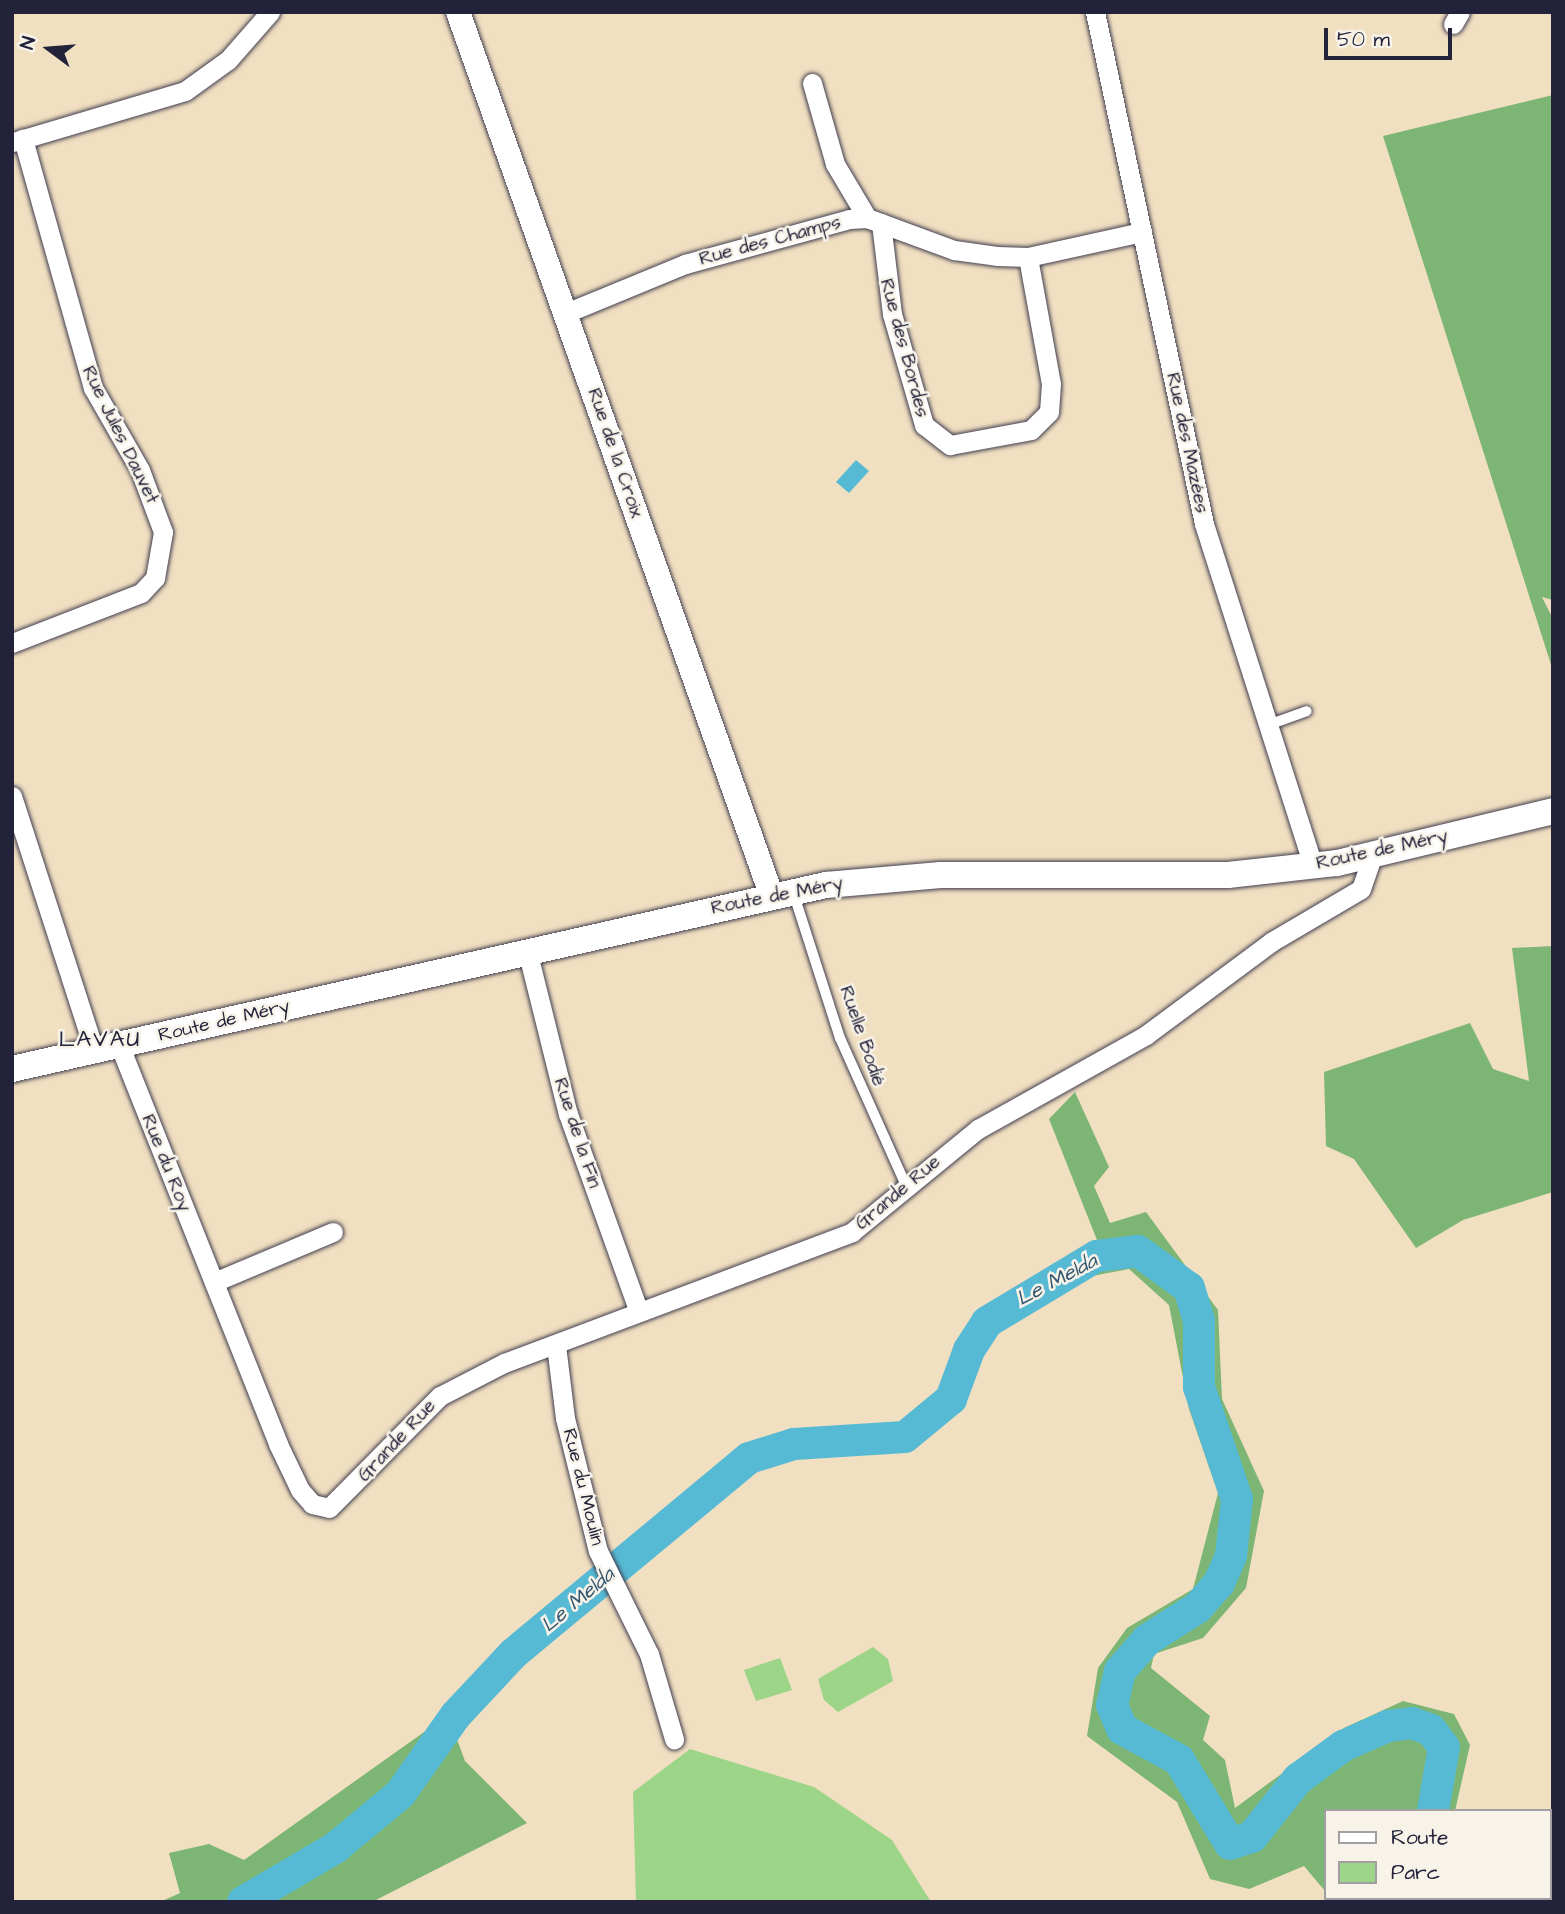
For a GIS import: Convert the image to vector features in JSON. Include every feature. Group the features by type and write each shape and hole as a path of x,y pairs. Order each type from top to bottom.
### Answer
{"main road":[{"name":"Route de Méry","path":"12,1069 782,892 941,875 1167,879 1313,865 1373,854 1553,811"}],"street":[{"path":"18,141 185,91 228,60 270,12"},
{"name":"Rue de la Croix","path":"458,12 566,313 782,892"},
{"name":"Rue des Mazées","path":"1095,12 1204,524 1313,865"},
{"path":"812,83 835,164 874,220 954,250 1027,257 1142,232"},
{"name":"Rue Jules Dauvet","path":"12,643 141,593 155,578 163,532 140,470 93,388 18,141"},
{"name":"Rue des Champs","path":"566,313 685,264 874,220"},
{"name":"Rue des Bordes","path":"874,220 892,314 924,425 950,445 1031,430 1049,412 1051,384 1027,257"},
{"path":"12,796 94,1050"},
{"name":"Grande Rue","path":"312,1504 329,1508 346,1496 440,1396 556,1345 852,1232 978,1129 1146,1035 1271,942 1361,889 1376,862 1373,854"},
{"name":"Rue de la Fin","path":"527,950 576,1136 639,1312"},
{"name":"Rue du Roy","path":"119,1044 278,1444 312,1504"},
{"path":"214,1282 332,1232"},
{"name":"Rue du Moulin","path":"556,1345 565,1418 598,1551 649,1654 674,1739"}],"lane":[{"path":"1267,725 1307,711"},
{"name":"Ruelle Bodié","path":"782,892 841,1038 907,1188"}],"green space":[{"path":"1553,95 1553,600 1542,597 1553,619 1553,671 1383,136"},
{"path":"1553,946 1553,1192 1463,1220 1416,1248 1354,1159 1326,1146 1324,1072 1470,1023 1493,1069 1529,1081 1512,948"},
{"path":"1075,1092 1109,1167 1094,1186 1110,1223 1146,1212 1218,1310 1222,1399 1264,1491 1246,1588 1203,1638 1154,1654 1151,1668 1210,1716 1203,1740 1225,1760 1235,1808 1344,1728 1403,1701 1454,1714 1470,1745 1455,1809 1324,1809 1324,1890 1304,1866 1249,1889 1210,1879 1177,1802 1087,1736 1098,1668 1127,1628 1193,1589 1218,1493 1189,1409 1169,1305 1129,1269 1071,1280 1097,1240 1049,1119"},
{"path":"873,1647 888,1659 893,1681 838,1712 824,1700 818,1679"},
{"path":"780,1658 792,1690 756,1701 744,1670"},
{"path":"448,1715 465,1761 527,1823 372,1902 160,1902 180,1893 169,1853 209,1844 244,1860"},
{"path":"690,1749 814,1787 892,1840 931,1902 636,1902 633,1792"},
{"path":"1551,1859 1553,1902 1488,1900 1551,1900"}],"water":[{"path":"856,460 869,471 849,493 836,482"}],"waterway":[{"name":"Le Melda","path":"243,1902 335,1848 400,1794 456,1715 513,1654 749,1458 794,1444 905,1437 951,1399 969,1350 987,1322 1097,1256 1138,1251 1189,1288 1199,1321 1199,1387 1237,1499 1231,1556 1219,1583 1197,1608 1147,1640 1120,1671 1112,1705 1122,1729 1179,1760 1230,1844 1252,1837 1298,1779 1343,1746 1388,1726 1412,1723 1431,1730 1444,1747 1433,1809"}],"district":[{"name":"LAVAU","path":"100,1039"}]}
